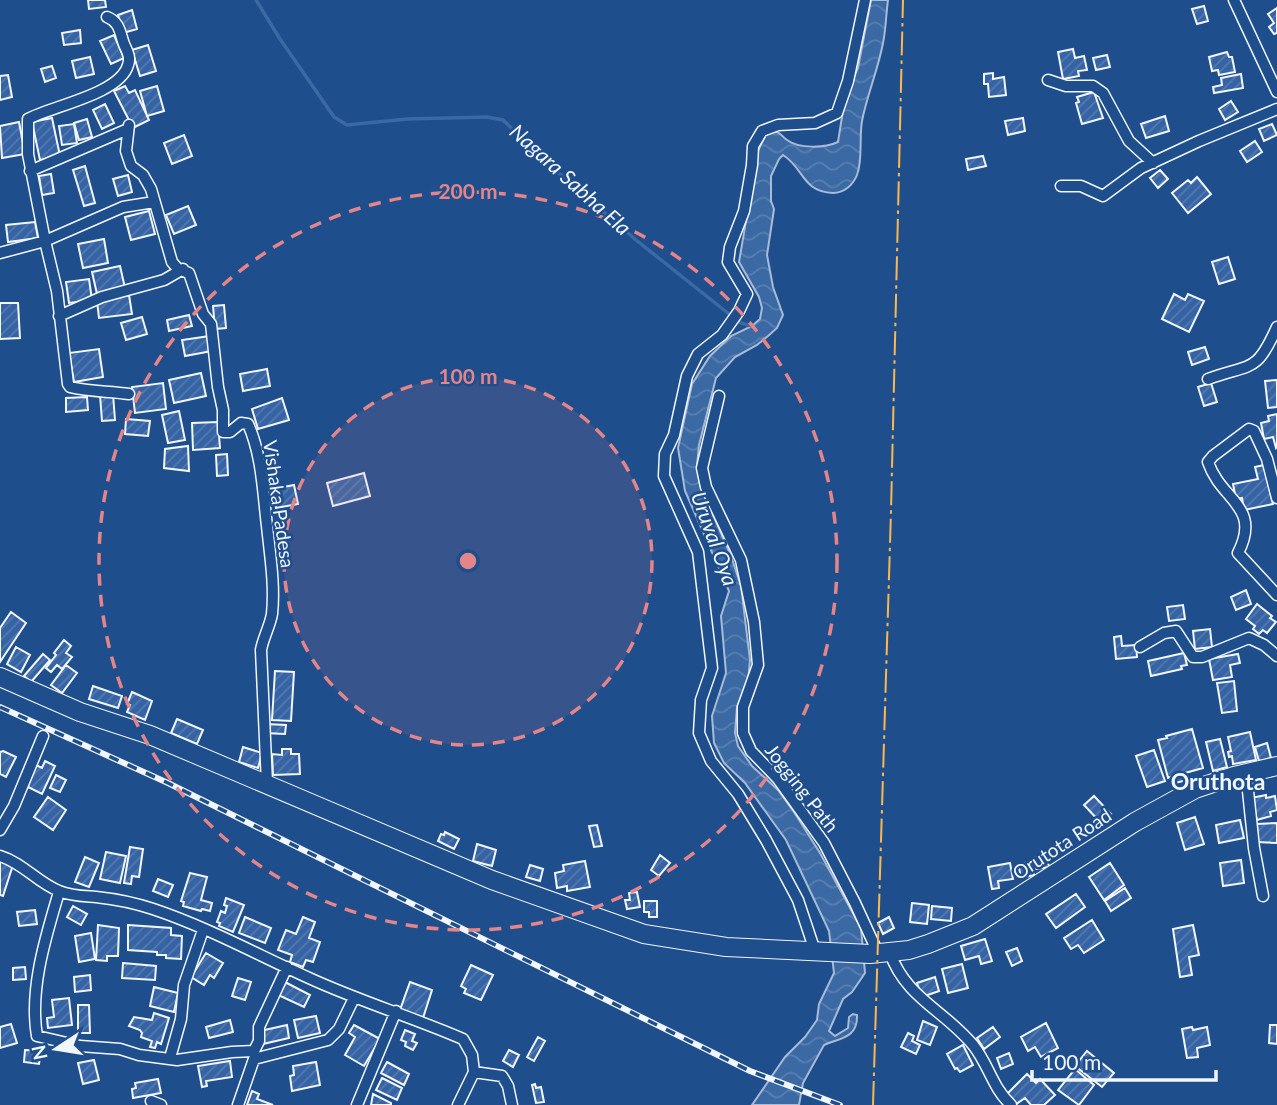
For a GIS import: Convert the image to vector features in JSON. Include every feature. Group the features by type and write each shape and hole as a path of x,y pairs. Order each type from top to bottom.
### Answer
{"main road":[{"name":"Orutota Road","path":"0,677 80,712 150,734 492,880 644,934 726,947 879,953 928,944 973,926 1167,803 1195,789 1277,765"}],"street":[{"path":"820,951 798,900 766,839 738,794 711,761 699,733 701,701 712,668 698,552 664,476 665,454 674,435 687,376 698,354 722,335 747,294 728,262 730,247 744,211 753,146 762,131 778,125 815,122 837,113 848,81 865,0"},
{"path":"1234,0 1277,92"},
{"path":"107,18 118,25 129,52 128,65 121,78 108,87 28,119 26,131 30,171 57,291 70,387 129,394"},
{"path":"1048,80 1066,86 1093,86 1103,93 1129,141 1153,163"},
{"path":"1061,186 1080,186 1103,197 1122,181 1153,163 1277,109"},
{"name":"Vishaka Padesa","path":"30,171 128,127 126,151 131,166 147,180 160,215 172,262 178,269 189,273 203,314 211,324 223,410 223,432 230,432 241,423 248,424 260,468 271,552 272,616 261,650 267,784"},
{"path":"0,253 45,241 123,207 154,202"},
{"path":"59,316 102,298 164,280 183,270"},
{"path":"1209,379 1252,367 1261,358 1277,327"},
{"name":"Jogging Path","path":"719,396 702,468 706,487 741,560 754,622 758,665 743,707 743,733 751,751 778,779 824,843 879,953 924,1002 953,1022 975,1048 991,1074 998,1092 1011,1105"},
{"path":"1277,498 1267,459 1254,431 1249,429 1213,456 1208,463 1218,483 1240,508 1246,520 1245,539 1238,553 1277,595"},
{"path":"1140,647 1164,633 1176,631 1194,657 1202,657 1249,638 1274,649"},
{"path":"0,830 14,806 43,737"},
{"path":"1246,772 1254,848 1263,896"},
{"path":"0,856 11,859 60,891 154,909 258,952 354,998 396,1011 463,1039 472,1055 474,1072 458,1105"},
{"path":"60,891 49,924 37,989 37,1036 177,1060 257,1049 259,1027 286,967"},
{"path":"170,1058 181,1019 184,985 203,930"},
{"path":"238,1105 254,1059 328,1040 339,1029 354,998"},
{"path":"357,1105 396,1011"},
{"path":"474,1072 502,1076 508,1086 512,1105"}],"water":[{"name":"Uruval Oya","path":"871,0 888,0 881,53 862,121 857,175 844,190 837,193 823,192 809,184 790,160 783,155 779,159 771,176 771,201 774,209 767,255 773,287 783,315 777,328 757,345 735,357 716,378 699,445 697,466 700,485 741,586 750,660 748,681 737,707 735,733 738,746 752,766 778,790 820,853 861,928 865,973 852,992 843,999 829,1031 835,1036 848,1028 849,1017 853,1014 857,1015 855,1028 847,1036 824,1045 803,1083 799,1105 752,1105 785,1057 817,1020 819,1004 834,973 829,931 786,840 745,783 724,763 714,743 712,716 726,673 721,616 729,591 685,491 678,448 692,384 710,356 731,336 760,319 762,308 759,297 739,262 758,151 765,136 773,131 792,143 805,146 838,142 845,98 858,68"}],"building":[{"path":"88,0 105,0 106,7 89,9"},
{"path":"1204,6 1208,21 1197,24 1192,9"},
{"path":"1277,8 1277,33 1274,34 1269,27 1274,23 1268,14"},
{"path":"132,10 137,29 123,33 118,15"},
{"path":"80,30 81,43 64,45 62,33"},
{"path":"114,35 124,58 111,64 100,41"},
{"path":"148,45 156,71 140,76 132,50"},
{"path":"1073,49 1075,58 1084,56 1087,70 1078,71 1079,76 1063,79 1058,52"},
{"path":"1227,52 1229,57 1232,57 1235,72 1219,75 1218,70 1212,71 1209,57"},
{"path":"1107,55 1110,67 1096,70 1093,58"},
{"path":"90,57 94,74 76,78 72,61"},
{"path":"52,66 56,78 45,82 41,69"},
{"path":"993,73 993,79 1004,77 1006,95 989,97 988,84 984,84 984,74"},
{"path":"1241,74 1243,88 1214,93 1213,87 1222,85 1221,78"},
{"path":"8,75 12,97 0,100 0,76"},
{"path":"125,86 129,93 135,90 149,120 133,128 114,91"},
{"path":"157,86 164,111 147,116 140,91"},
{"path":"1094,92 1103,118 1082,124 1077,97"},
{"path":"1231,101 1238,112 1225,120 1219,109"},
{"path":"105,104 114,123 102,129 93,110"},
{"path":"1165,116 1169,131 1146,138 1141,124"},
{"path":"52,118 60,156 40,160 32,122"},
{"path":"1023,118 1025,131 1008,135 1005,121"},
{"path":"87,119 92,137 79,140 74,123"},
{"path":"19,122 25,154 2,158 0,126"},
{"path":"74,124 77,143 62,145 59,126"},
{"path":"1272,124 1277,135 1264,141 1259,129"},
{"path":"184,135 192,156 172,164 164,143"},
{"path":"1255,141 1262,152 1247,162 1240,151"},
{"path":"983,156 986,166 968,170 966,159"},
{"path":"85,166 95,203 84,206 73,170"},
{"path":"1160,170 1168,179 1158,188 1150,178"},
{"path":"51,174 54,193 42,195 39,176"},
{"path":"128,175 132,192 118,196 113,179"},
{"path":"1197,177 1211,194 1188,213 1172,193 1188,180 1191,183"},
{"path":"188,206 196,225 174,234 166,215"},
{"path":"149,211 155,234 131,240 125,217"},
{"path":"35,222 38,238 8,242 6,225"},
{"path":"104,239 108,263 83,268 78,244"},
{"path":"1228,257 1235,279 1219,284 1212,262"},
{"path":"120,266 125,288 97,294 92,272"},
{"path":"89,279 92,300 69,303 66,282"},
{"path":"1174,294 1185,300 1188,294 1204,301 1189,332 1162,319"},
{"path":"129,295 132,314 99,318 97,301"},
{"path":"0,303 18,303 20,338 0,339"},
{"path":"224,305 226,328 215,329 213,306"},
{"path":"189,315 192,326 169,331 167,320"},
{"path":"142,317 147,334 126,340 121,323"},
{"path":"210,336 212,351 185,356 182,340"},
{"path":"1205,347 1209,359 1192,365 1188,352"},
{"path":"99,349 103,377 74,382 69,353"},
{"path":"267,369 270,386 243,391 240,374"},
{"path":"201,373 206,396 174,403 169,380"},
{"path":"1277,380 1277,407 1268,408 1265,381"},
{"path":"163,383 166,409 135,413 132,387"},
{"path":"1211,383 1217,402 1204,406 1198,387"},
{"path":"113,394 115,420 102,421 100,395"},
{"path":"87,397 88,410 66,412 66,398"},
{"path":"282,398 289,420 258,429 252,409"},
{"path":"179,411 185,440 168,443 162,415"},
{"path":"1277,414 1276,448 1273,437 1264,439 1261,423 1269,421 1268,416"},
{"path":"126,419 150,421 148,436 125,434"},
{"path":"218,422 220,448 193,450 192,423"},
{"path":"188,446 189,471 164,468 165,449"},
{"path":"227,454 228,475 217,476 216,455"},
{"path":"1264,465 1273,504 1244,510 1242,498 1236,499 1233,484 1258,479 1255,467"},
{"path":"364,473 370,496 333,506 327,483"},
{"path":"294,485 298,504 276,508 273,489"},
{"path":"1246,590 1251,604 1236,610 1231,597"},
{"path":"1257,604 1276,622 1267,633 1263,630 1259,634 1253,629 1255,626 1246,619"},
{"path":"1183,605 1185,619 1169,621 1167,607"},
{"path":"11,612 26,623 0,662 0,628"},
{"path":"1210,629 1212,647 1195,649 1193,631"},
{"path":"1121,636 1122,646 1136,645 1137,657 1116,659 1114,637"},
{"path":"64,640 71,646 66,653 72,657 62,669 57,665 51,672 46,668"},
{"path":"16,647 30,655 21,672 7,664"},
{"path":"1184,653 1187,665 1181,666 1182,669 1151,676 1148,661"},
{"path":"43,654 50,660 31,682 24,676"},
{"path":"1238,654 1240,663 1230,665 1232,677 1213,680 1209,659"},
{"path":"66,665 77,673 62,693 51,685"},
{"path":"275,671 294,672 291,721 272,720"},
{"path":"1234,681 1237,711 1222,713 1217,683"},
{"path":"93,686 122,696 118,708 89,699"},
{"path":"132,692 152,701 145,720 127,712"},
{"path":"177,719 203,730 197,744 171,733"},
{"path":"266,724 286,725 285,734 265,733"},
{"path":"1192,729 1203,768 1185,773 1187,780 1175,783 1173,776 1168,778 1158,740"},
{"path":"1250,732 1256,760 1233,764 1232,756 1229,757 1228,752 1231,751 1228,737"},
{"path":"1220,739 1227,767 1213,771 1206,742"},
{"path":"1267,743 1271,758 1259,761 1255,747"},
{"path":"243,747 262,753 258,768 239,762"},
{"path":"282,749 291,749 291,754 299,754 300,774 273,775 272,754 282,755"},
{"path":"1154,750 1165,781 1147,787 1136,756"},
{"path":"0,752 16,757 6,777 0,774"},
{"path":"45,761 55,766 42,794 26,786 36,765 42,768"},
{"path":"56,775 66,780 60,792 50,788"},
{"path":"1266,795 1266,798 1275,796 1277,810 1270,812 1271,816 1257,820 1251,798"},
{"path":"1094,796 1111,814 1101,823 1084,805"},
{"path":"48,797 66,810 53,830 34,817"},
{"path":"1195,817 1204,844 1185,850 1177,823"},
{"path":"1240,820 1244,838 1219,843 1216,825"},
{"path":"1277,823 1277,843 1258,842 1257,824"},
{"path":"597,825 602,846 594,847 589,826"},
{"path":"445,832 459,839 454,849 438,841"},
{"path":"477,844 496,850 492,866 473,861"},
{"path":"130,847 143,849 139,877 132,876 131,884 124,883"},
{"path":"106,852 126,856 120,883 100,879"},
{"path":"660,855 670,863 659,876 651,870"},
{"path":"1047,855 1049,867 1036,869 1034,858"},
{"path":"85,857 99,863 89,887 75,882"},
{"path":"1241,860 1244,883 1223,886 1220,863"},
{"path":"0,861 13,865 3,896 0,895"},
{"path":"585,861 590,887 567,891 567,886 557,888 555,873 564,871 563,865"},
{"path":"1031,862 1034,875 1021,878 1018,864"},
{"path":"1010,863 1013,879 998,881 999,888 992,889 988,867"},
{"path":"1110,863 1124,885 1104,900 1089,877"},
{"path":"530,865 543,869 540,881 526,877"},
{"path":"190,873 207,877 201,900 212,903 210,911 183,906 184,902 181,901"},
{"path":"158,879 173,885 168,897 153,891"},
{"path":"1125,888 1131,898 1111,911 1105,901"},
{"path":"637,892 640,907 627,909 625,900 630,900 629,893"},
{"path":"1076,894 1085,907 1056,928 1046,914"},
{"path":"226,898 244,905 233,932 219,926 220,923 217,922 221,911 225,913"},
{"path":"644,901 657,901 657,917 649,917 649,912 644,912"},
{"path":"912,903 929,905 927,924 910,922"},
{"path":"73,906 87,914 81,925 67,917"},
{"path":"932,906 952,908 951,921 931,919"},
{"path":"35,910 37,924 19,926 17,912"},
{"path":"245,917 271,928 265,943 239,933"},
{"path":"303,917 315,922 309,938 320,942 313,962 306,960 303,967 290,962 292,955 278,950 286,930 296,934"},
{"path":"889,917 894,928 883,934 878,923"},
{"path":"1092,920 1104,940 1084,953 1078,945 1071,949 1064,938"},
{"path":"98,925 119,928 118,956 107,956 107,961 96,960"},
{"path":"128,925 171,928 171,935 182,936 181,959 166,958 166,955 157,955 157,952 128,950"},
{"path":"1193,925 1199,955 1189,957 1192,975 1180,977 1173,929"},
{"path":"91,933 95,959 79,962 75,936"},
{"path":"985,939 992,961 981,964 979,956 965,960 961,946"},
{"path":"1017,948 1022,961 1012,966 1006,952"},
{"path":"206,953 223,963 214,978 210,975 204,985 191,977"},
{"path":"123,963 156,966 155,980 122,978"},
{"path":"962,964 968,988 948,993 942,969"},
{"path":"471,965 493,975 481,1000 464,993 466,989 461,986"},
{"path":"25,967 26,979 13,980 13,968"},
{"path":"90,975 91,990 75,992 74,977"},
{"path":"935,977 939,991 922,997 917,983"},
{"path":"238,978 251,982 245,1000 232,996"},
{"path":"283,981 310,995 304,1007 276,994"},
{"path":"410,982 432,990 423,1018 400,1010"},
{"path":"154,987 178,993 174,1012 150,1006"},
{"path":"69,998 72,1025 48,1028 47,1018 54,1017 52,1000"},
{"path":"78,1005 89,1005 90,1033 78,1033"},
{"path":"154,1013 169,1018 161,1044 157,1042 155,1048 150,1047 152,1041 141,1037 140,1030 129,1026 134,1017 152,1020"},
{"path":"316,1016 320,1033 298,1038 294,1020"},
{"path":"230,1020 233,1032 209,1038 206,1027"},
{"path":"923,1021 937,1027 930,1045 917,1040"},
{"path":"1046,1023 1058,1048 1041,1057 1035,1047 1028,1051 1021,1037"},
{"path":"11,1024 17,1043 0,1048 0,1027"},
{"path":"287,1025 289,1038 263,1044 260,1031"},
{"path":"354,1025 380,1039 364,1066 345,1055 355,1037 349,1033"},
{"path":"1270,1025 1277,1025 1277,1044 1269,1043"},
{"path":"993,1027 1000,1037 984,1049 977,1038"},
{"path":"1192,1027 1193,1030 1207,1027 1210,1045 1197,1048 1198,1057 1187,1058 1182,1029"},
{"path":"405,1030 415,1034 412,1041 417,1043 413,1050 401,1040"},
{"path":"908,1033 914,1036 912,1041 920,1045 916,1054 901,1047"},
{"path":"538,1037 545,1041 534,1061 527,1057"},
{"path":"963,1045 973,1065 960,1072 955,1069 947,1054"},
{"path":"25,1050 41,1051 39,1064 24,1062"},
{"path":"509,1050 519,1055 513,1067 503,1061"},
{"path":"1087,1051 1114,1073 1102,1087 1075,1066"},
{"path":"1009,1053 1013,1064 1001,1069 997,1058"},
{"path":"94,1060 99,1080 83,1084 78,1063"},
{"path":"230,1061 232,1077 206,1081 207,1086 202,1087 198,1066"},
{"path":"316,1062 320,1085 292,1091 290,1076 294,1075 293,1066"},
{"path":"387,1062 409,1074 404,1085 381,1073"},
{"path":"1075,1069 1094,1085 1079,1105 1058,1090"},
{"path":"1027,1074 1036,1083 1040,1079 1055,1095 1044,1105 1031,1105 1025,1098 1015,1105 1006,1095"},
{"path":"382,1078 402,1088 397,1100 376,1090"},
{"path":"158,1079 161,1093 133,1098 132,1089 136,1088 135,1083"},
{"path":"535,1084 536,1088 541,1087 544,1102 536,1103 532,1085"},
{"path":"252,1091 259,1094 257,1099 273,1105 247,1105"},
{"path":"373,1094 391,1103 391,1105 371,1105"}],"waterway":[{"name":"Nagara Sabha Ela","path":"256,0 334,117 347,125 407,119 487,117 503,120 555,170 636,240 741,323 752,326"}],"railway":[{"path":"0,707 168,783 750,1071 840,1105"}],"power":[{"path":"873,1105 903,0"}],"district":[{"name":"Oruthota","path":"1218,782"}]}
